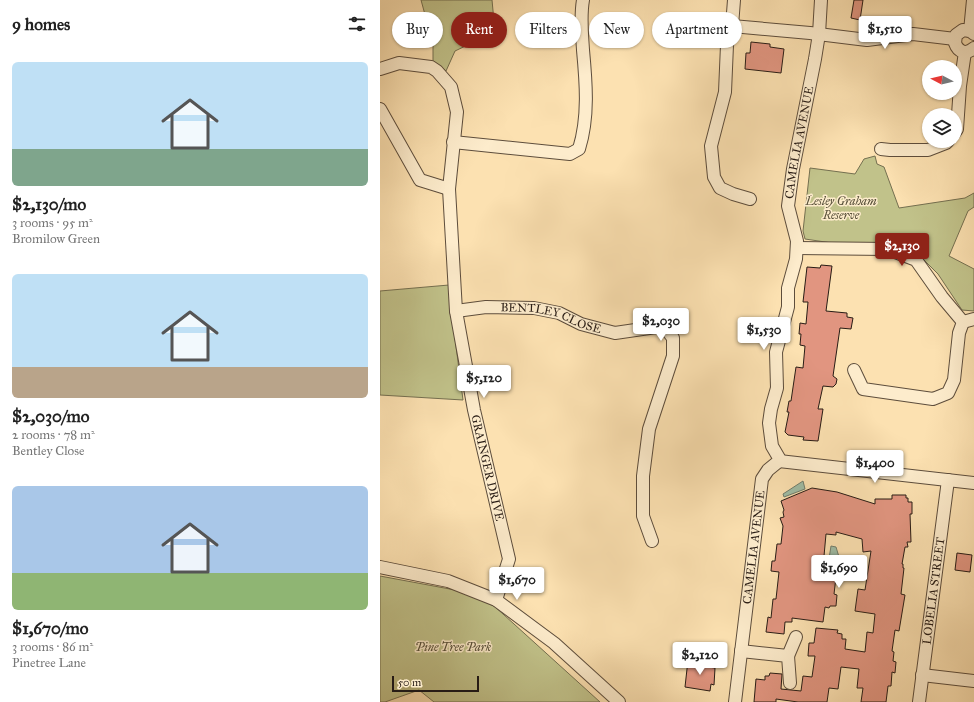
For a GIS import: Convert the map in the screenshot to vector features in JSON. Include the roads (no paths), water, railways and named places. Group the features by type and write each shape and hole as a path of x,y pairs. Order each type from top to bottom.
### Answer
{"street":[{"path":"453,142 570,154 579,149 584,132 585,75 581,13 583,0"},
{"path":"733,12 734,0"},
{"name":"CAMELIA AVENUE","path":"735,702 762,479 768,470 779,461 779,458 772,446 769,423 777,388 776,352 788,307 788,288 796,259 797,248 797,241 788,206 793,168 819,34 821,0"},
{"path":"958,108 960,86 970,50 958,50 955,43 955,38 959,32 966,30 972,32 973,0"},
{"path":"742,27 867,40 913,34 955,38"},
{"path":"726,48 725,92 711,146 714,176 720,188 750,199"},
{"name":"GRAINGER DRIVE","path":"380,68 398,63 431,66 438,70 451,87 457,112 449,190 456,311 474,410 509,559 496,600"},
{"path":"380,109 420,180 449,190"},
{"path":"881,149 928,150 933,148"},
{"path":"797,248 887,249 916,260 942,296 968,320 960,333 954,380 948,393 933,399 863,389 854,370"},
{"name":"BENTLEY CLOSE","path":"456,311 486,307 534,308 558,313 581,324 615,333 656,326 666,329 673,338 673,356 649,428 643,476 643,516 652,541"},
{"path":"779,461 974,483"},
{"name":"LOBELIA STREET","path":"919,702 948,480"},
{"path":"380,567 448,581 496,600 554,643 619,702"},
{"path":"790,683 788,656 796,637"},
{"path":"741,651 788,656"},
{"path":"922,675 974,681"}],"park label":[{"name":"Lesley Graham Reserve","path":"841,208"},
{"name":"Pine Tree Park","path":"453,647"}]}
